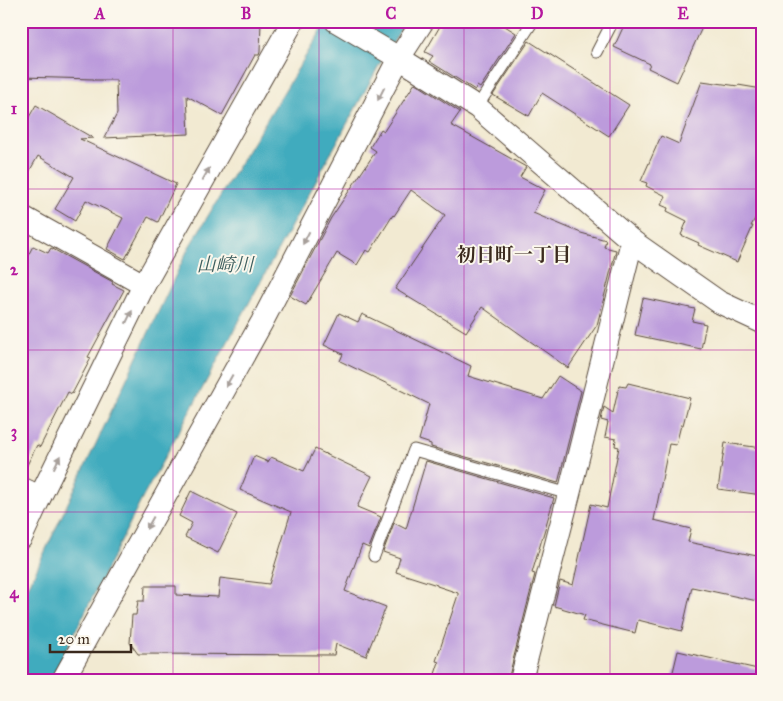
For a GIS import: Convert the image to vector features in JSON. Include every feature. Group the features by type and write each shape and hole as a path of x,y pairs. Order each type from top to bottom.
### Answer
{"street":[{"path":"21,538 31,492 144,285 293,21"},
{"path":"336,21 477,107 632,241 719,302 762,322"},
{"path":"63,680 262,322 396,56 422,21"},
{"path":"22,219 144,285"},
{"path":"521,680 632,241"}],"lane":[{"path":"477,107 532,21"},
{"path":"597,52 613,21"},
{"path":"374,556 414,450 569,494"}],"water":[{"name":"山崎川","path":"327,21 406,21 382,60 143,497 51,680 21,680 21,602 189,247"}],"building":[{"path":"21,21 261,21 260,52 259,55 255,55 222,115 187,96 189,134 104,138 117,114 116,80 21,77"},
{"path":"443,21 497,21 516,33 480,88 477,86 475,90 429,61 433,56 425,52"},
{"path":"626,21 705,21 677,82 648,68 650,64 614,47"},
{"path":"529,41 629,105 609,136 542,93 529,116 493,95"},
{"path":"702,81 762,89 762,205 751,226 753,226 737,262 698,245 699,243 681,235 687,221 667,211 668,208 661,205 666,196 646,186 647,183 641,181 661,136 679,144"},
{"path":"415,83 460,112 451,125 526,167 520,177 545,190 533,213 581,233 606,240 604,247 616,250 597,325 568,368 482,307 466,332 395,289 445,215 411,190 370,252 366,250 357,265 337,253 306,305 290,296 331,218 376,151 370,147 381,129 384,131"},
{"path":"36,105 93,138 80,139 176,184 158,222 148,217 125,259 107,249 123,218 86,200 75,221 55,209 74,177 38,156 21,186 21,131"},
{"path":"33,246 48,253 51,248 124,290 88,357 91,358 72,394 68,392 40,447 37,445 21,475 21,269"},
{"path":"643,298 695,309 692,321 706,324 701,349 635,335"},
{"path":"339,313 358,322 362,314 471,366 468,376 543,399 558,376 581,391 558,483 431,447 431,444 419,440 429,404 340,361 343,354 324,345"},
{"path":"628,383 690,398 676,445 669,444 654,520 691,529 688,542 762,557 762,602 692,587 682,631 638,620 635,633 583,620 585,615 554,606 560,581 573,585 591,504 607,508 619,447 615,446 616,439 605,437 608,422 601,420 604,407 613,413 619,386 626,387"},
{"path":"725,443 762,448 762,495 718,489"},
{"path":"315,449 372,476 357,507 381,517 369,548 362,545 345,591 386,607 366,656 336,644 334,655 138,654 130,643 132,615 136,615 138,601 144,601 145,586 176,586 176,595 218,597 220,578 269,584 291,512 240,490 254,456 268,462 271,457 304,471"},
{"path":"426,461 554,498 532,573 535,574 508,680 433,680 439,662 436,661 458,593 396,572 400,558 383,552 394,523 406,529"},
{"path":"191,491 237,514 218,553 185,537 192,523 179,516"},
{"path":"678,651 762,670 762,680 671,680"}],"district":[{"name":"初日町一丁目","path":"514,254"}]}
